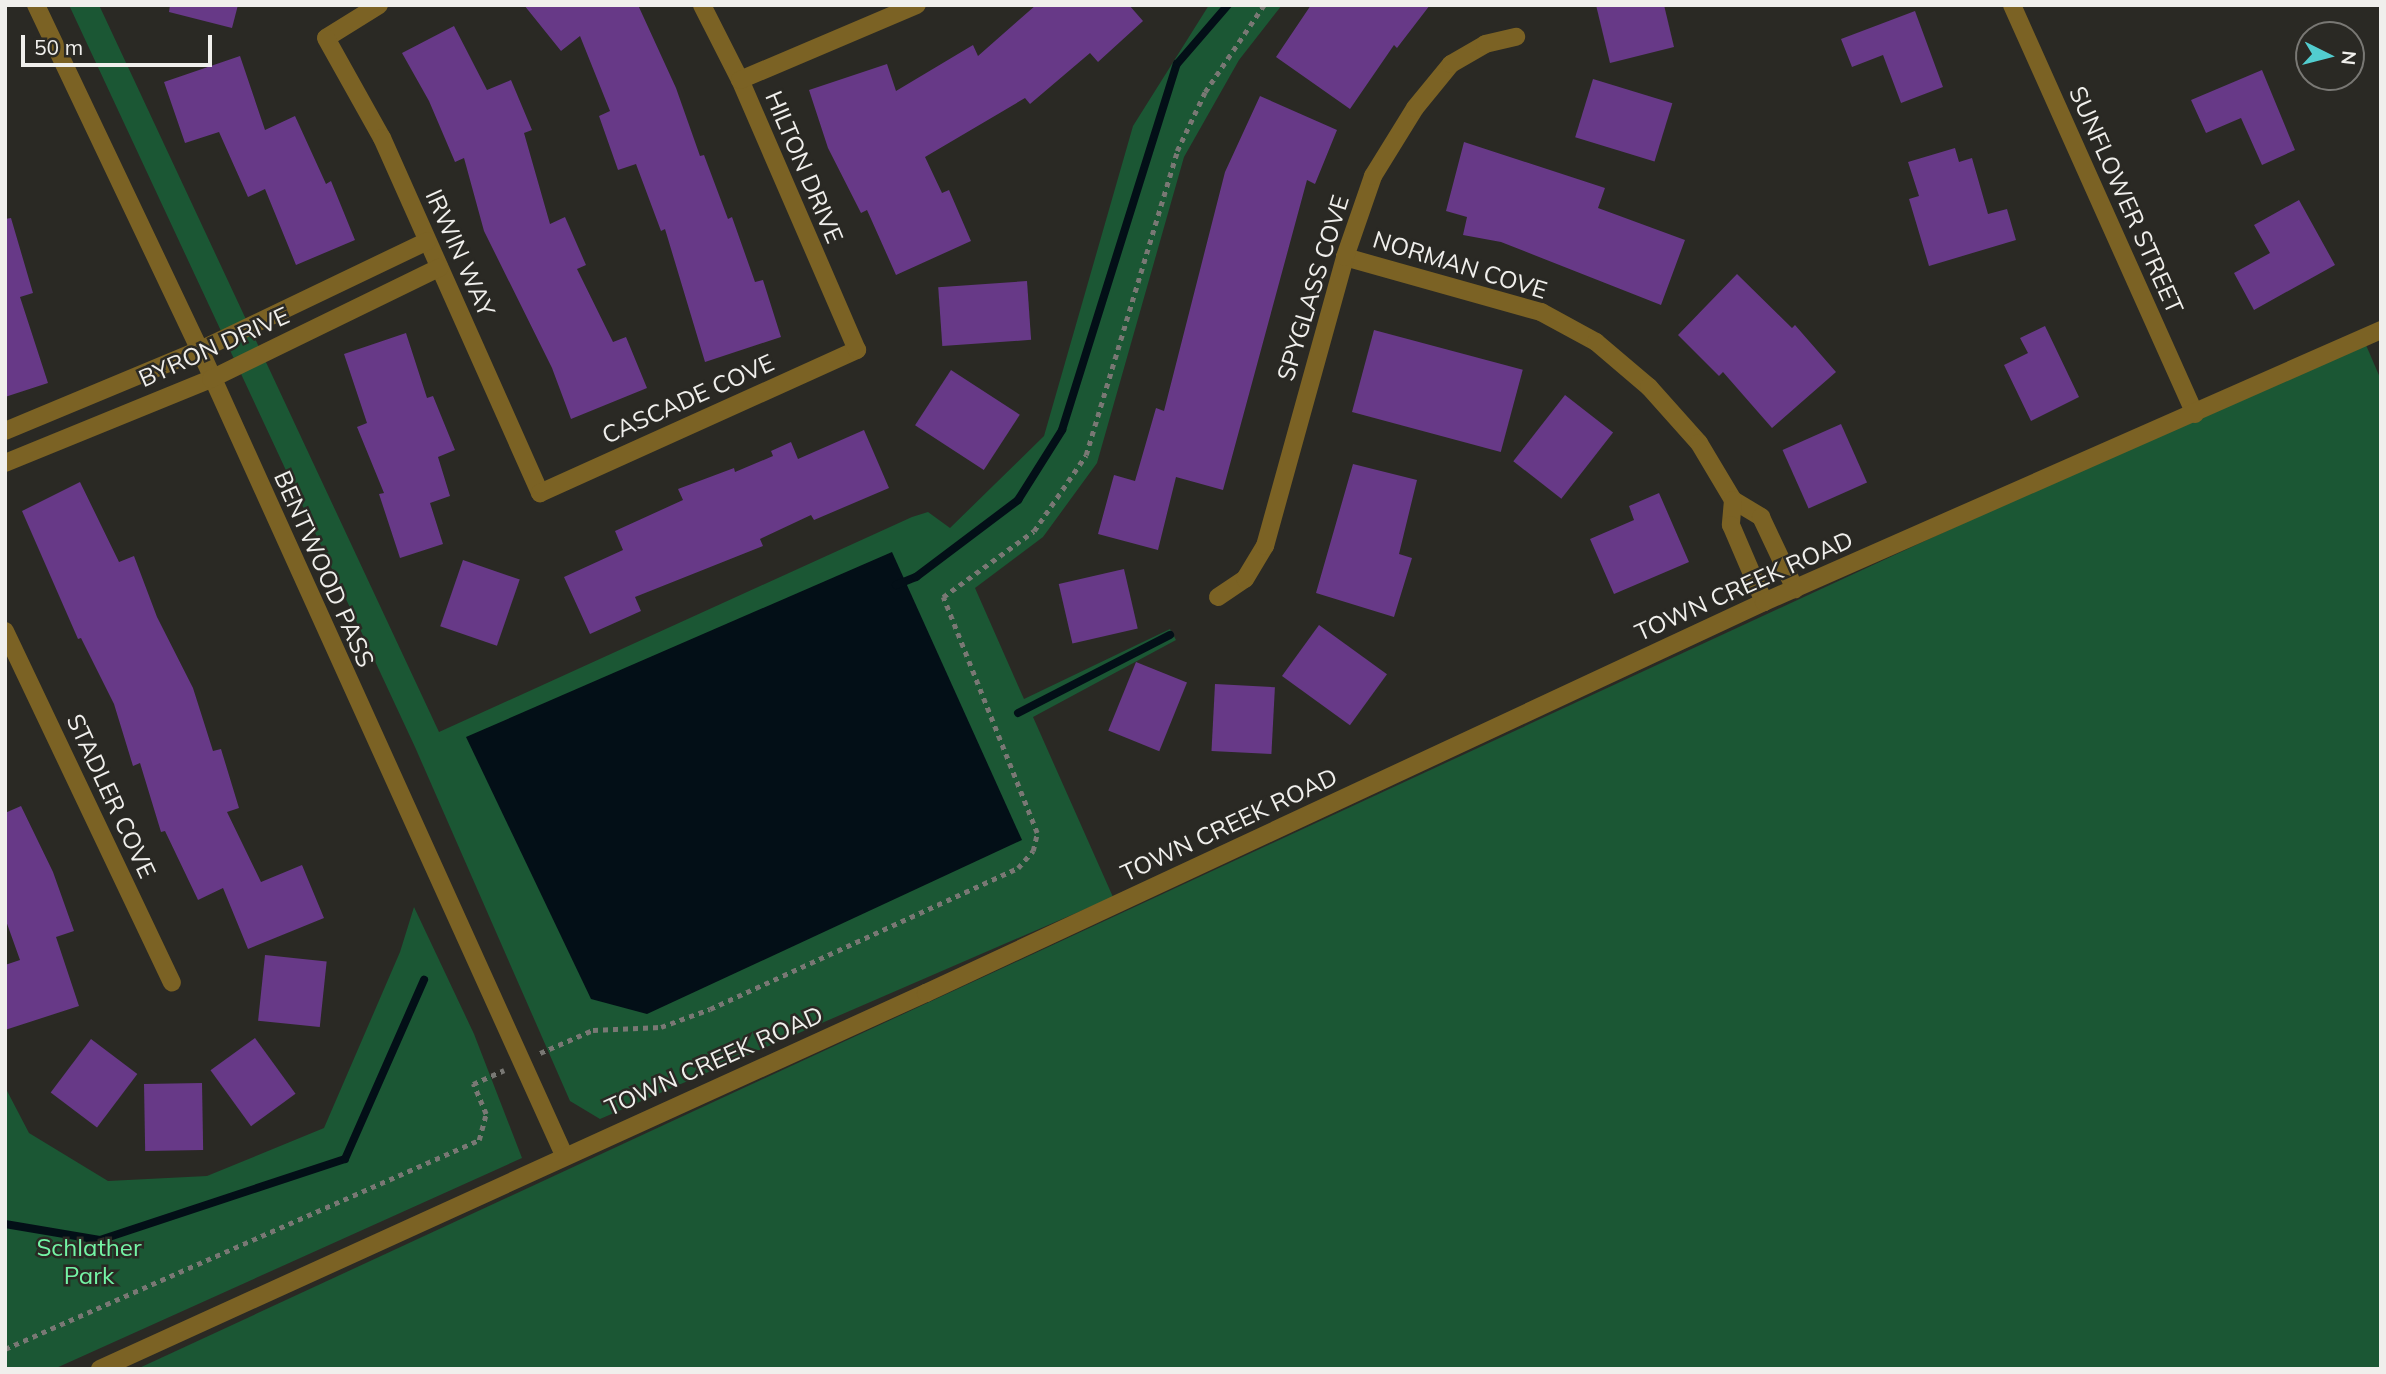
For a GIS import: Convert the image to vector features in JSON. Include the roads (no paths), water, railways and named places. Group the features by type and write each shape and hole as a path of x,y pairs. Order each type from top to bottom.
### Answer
{"street":[{"name":"BENTWOOD PASS","path":"36,5 200,350 564,1155"},
{"name":"IRWIN WAY","path":"379,5 326,38 382,138 540,493"},
{"name":"HILTON DRIVE","path":"702,5 740,80 857,350"},
{"path":"740,80 917,5"},
{"name":"SUNFLOWER STREET","path":"2012,5 2195,414"},
{"name":"SPYGLASS COVE","path":"1219,597 1245,579 1265,547 1345,257 1373,176 1415,108 1451,64 1485,44 1516,37"},
{"name":"BYRON DRIVE","path":"5,431 200,350 427,241"},
{"name":"NORMAN COVE","path":"1345,257 1541,312 1596,342 1649,387 1699,443 1733,500 1761,517 1795,589"},
{"name":"BYRON DRIVE","path":"5,463 211,379 439,268"},
{"name":"TOWN CREEK ROAD","path":"100,1369 564,1155 926,993 1764,602 2380,334"},
{"name":"CASCADE COVE","path":"540,493 857,350"},
{"name":"NORMAN COVE","path":"1733,500 1731,525 1764,602"},
{"name":"STADLER COVE","path":"5,631 172,982"}],"waterway":[{"path":"896,585 916,577 1018,500 1062,430 1177,64 1228,5"},
{"path":"1018,713 1170,635"},
{"path":"5,1224 100,1240 345,1159 424,980"}],"park label":[{"name":"Schlather Park","path":"89,1262"}]}
